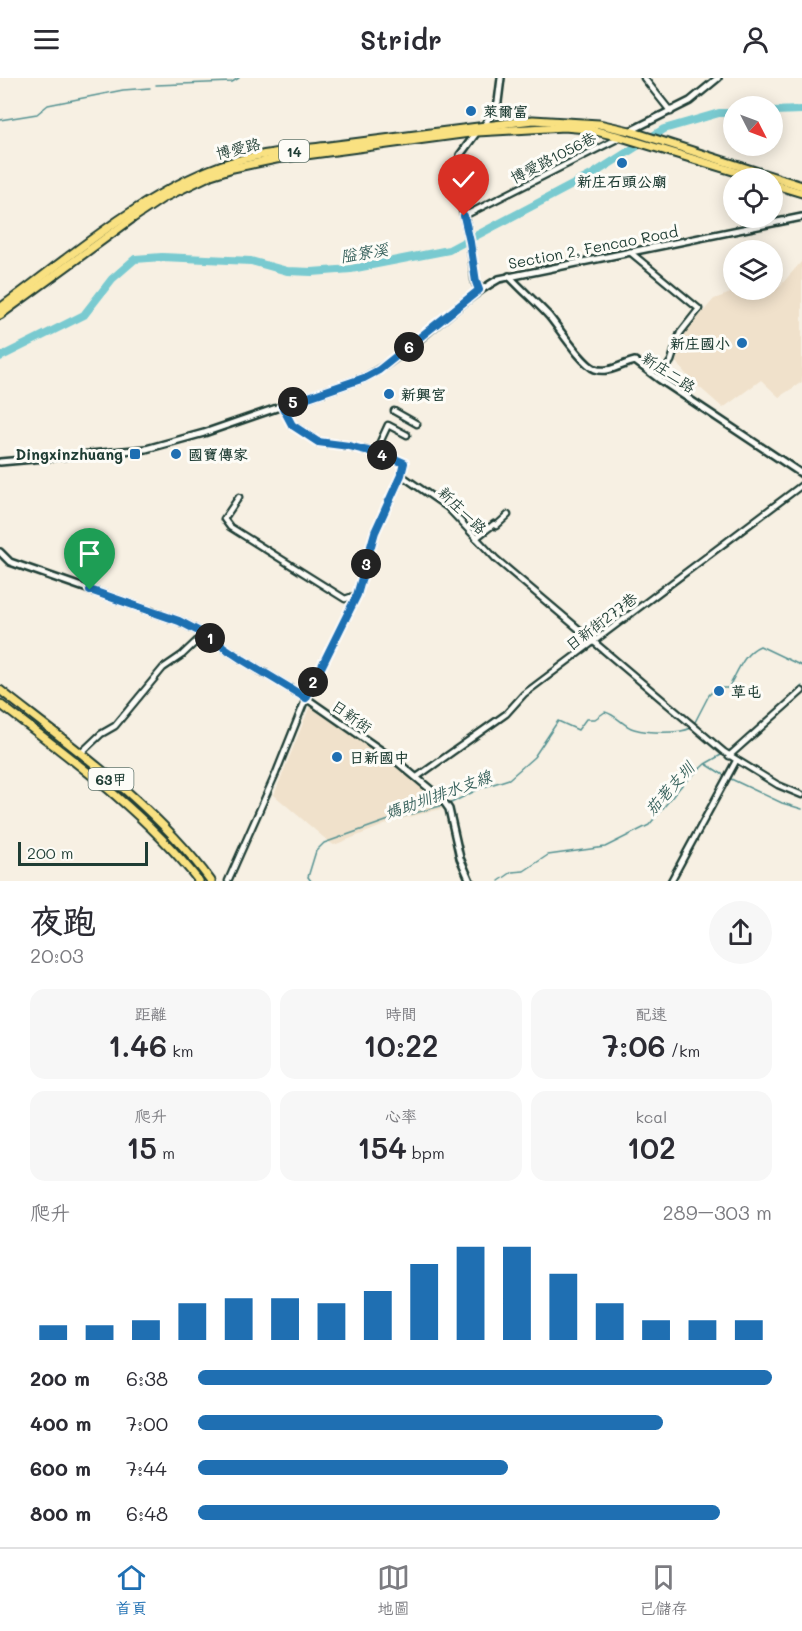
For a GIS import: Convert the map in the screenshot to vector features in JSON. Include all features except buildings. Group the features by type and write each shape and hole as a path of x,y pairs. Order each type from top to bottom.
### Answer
{"main road":[{"name":"博愛路","path":"0,308 131,212 177,184 232,165 276,153 532,120 563,120 599,124 630,131"},
{"name":"博愛路","path":"232,165 477,132 564,127 587,129 621,137"},
{"name":"14","path":"630,131 734,168"},
{"name":"14","path":"621,137 734,168"},
{"name":"博愛路","path":"0,315 139,213 210,172"},
{"name":"14","path":"783,181 802,186"},
{"path":"783,187 802,193"},
{"name":"63甲","path":"0,690 81,753 154,818 211,881"},
{"name":"63甲","path":"0,704 76,762 164,842 199,881"}],"street":[{"path":"479,290 458,190 460,155 484,126 498,102 501,78"},
{"path":"644,78 671,112"},
{"path":"621,137 690,101 718,78"},
{"name":"博愛路1056巷","path":"464,218 621,137"},
{"name":"Section 2, Fencao Road","path":"0,462 146,449 181,440 364,378 379,370 479,290 500,279 802,217"},
{"path":"630,252 699,309 680,333 671,361 659,379"},
{"name":"新庄二路","path":"509,276 548,316 581,357 593,368 607,371 634,361 802,474"},
{"name":"新庄一路","path":"282,406 292,425 318,442 349,446 404,463 401,475 447,507 496,559 727,754 778,784 802,795"},
{"path":"394,411 417,424"},
{"path":"375,453 388,425 407,435"},
{"path":"228,881 276,773 306,698 357,595 375,532 401,475"},
{"name":"日新街277巷","path":"417,777 506,714 524,694 802,485"},
{"path":"239,497 224,519 230,528 345,599 357,595"},
{"path":"476,538 494,524 496,526 508,515"},
{"name":"日新街","path":"0,552 10,562 179,621 204,634 306,698 417,777 447,804 460,858 470,881"},
{"path":"81,753 115,726 163,668 182,655 204,634"},
{"path":"727,754 802,690"},
{"path":"671,881 736,761"}],"shaded area":[{"name":"新庄國小","path":"802,261 802,382 779,397 761,380 723,408 689,378 676,362 683,335 714,299 723,296 723,300 783,300 783,283"},
{"name":"日新國中","path":"310,706 414,778 444,803 445,808 397,820 334,845 329,842 274,795"}],"waterway":[{"path":"156,85 232,82 239,78"},
{"path":"0,120 37,114 48,105 123,90 150,88"},
{"name":"隘寮溪","path":"783,111 802,110"},
{"name":"隘寮溪","path":"0,357 84,315 112,279 135,259 162,257 251,261 287,271 312,272 351,269 449,250 593,174 664,129 723,113"},
{"name":"媽助圳排水支線","path":"694,724 709,695 716,688 728,688 745,659 754,649 760,646 802,666"},
{"name":"茄荖支圳","path":"774,713 802,686"},
{"name":"媽助圳排水支線","path":"449,804 481,788 509,779 534,757 558,721 578,730 586,719 595,719 605,712 630,728 640,730 671,732 691,728"},
{"name":"茄荖支圳","path":"499,881 512,872 524,871 548,855 605,847 649,825 682,785 705,764 737,746 746,738"},
{"path":"706,764 725,776"},
{"path":"729,778 782,803 802,809"},
{"name":"媽助圳排水支線","path":"311,881 308,877 316,851 324,843 386,821 444,805"}],"place":[{"name":"萊爾富","path":"471,111"},
{"name":"新庄石頭公廟","path":"622,163"},
{"name":"新庄國小","path":"742,343"},
{"name":"新興宮","path":"389,394"},
{"name":"Dingxinzhuang","path":"135,454"},
{"name":"國寶傳家","path":"176,454"},
{"name":"草屯","path":"719,691"},
{"name":"日新國中","path":"337,757"}],"route":[{"path":"90,590 179,621 204,634 306,698 357,595 375,532 401,475 404,463 388,456 349,446 318,442 292,425 282,406 364,378 379,370 479,290 464,216"}]}
